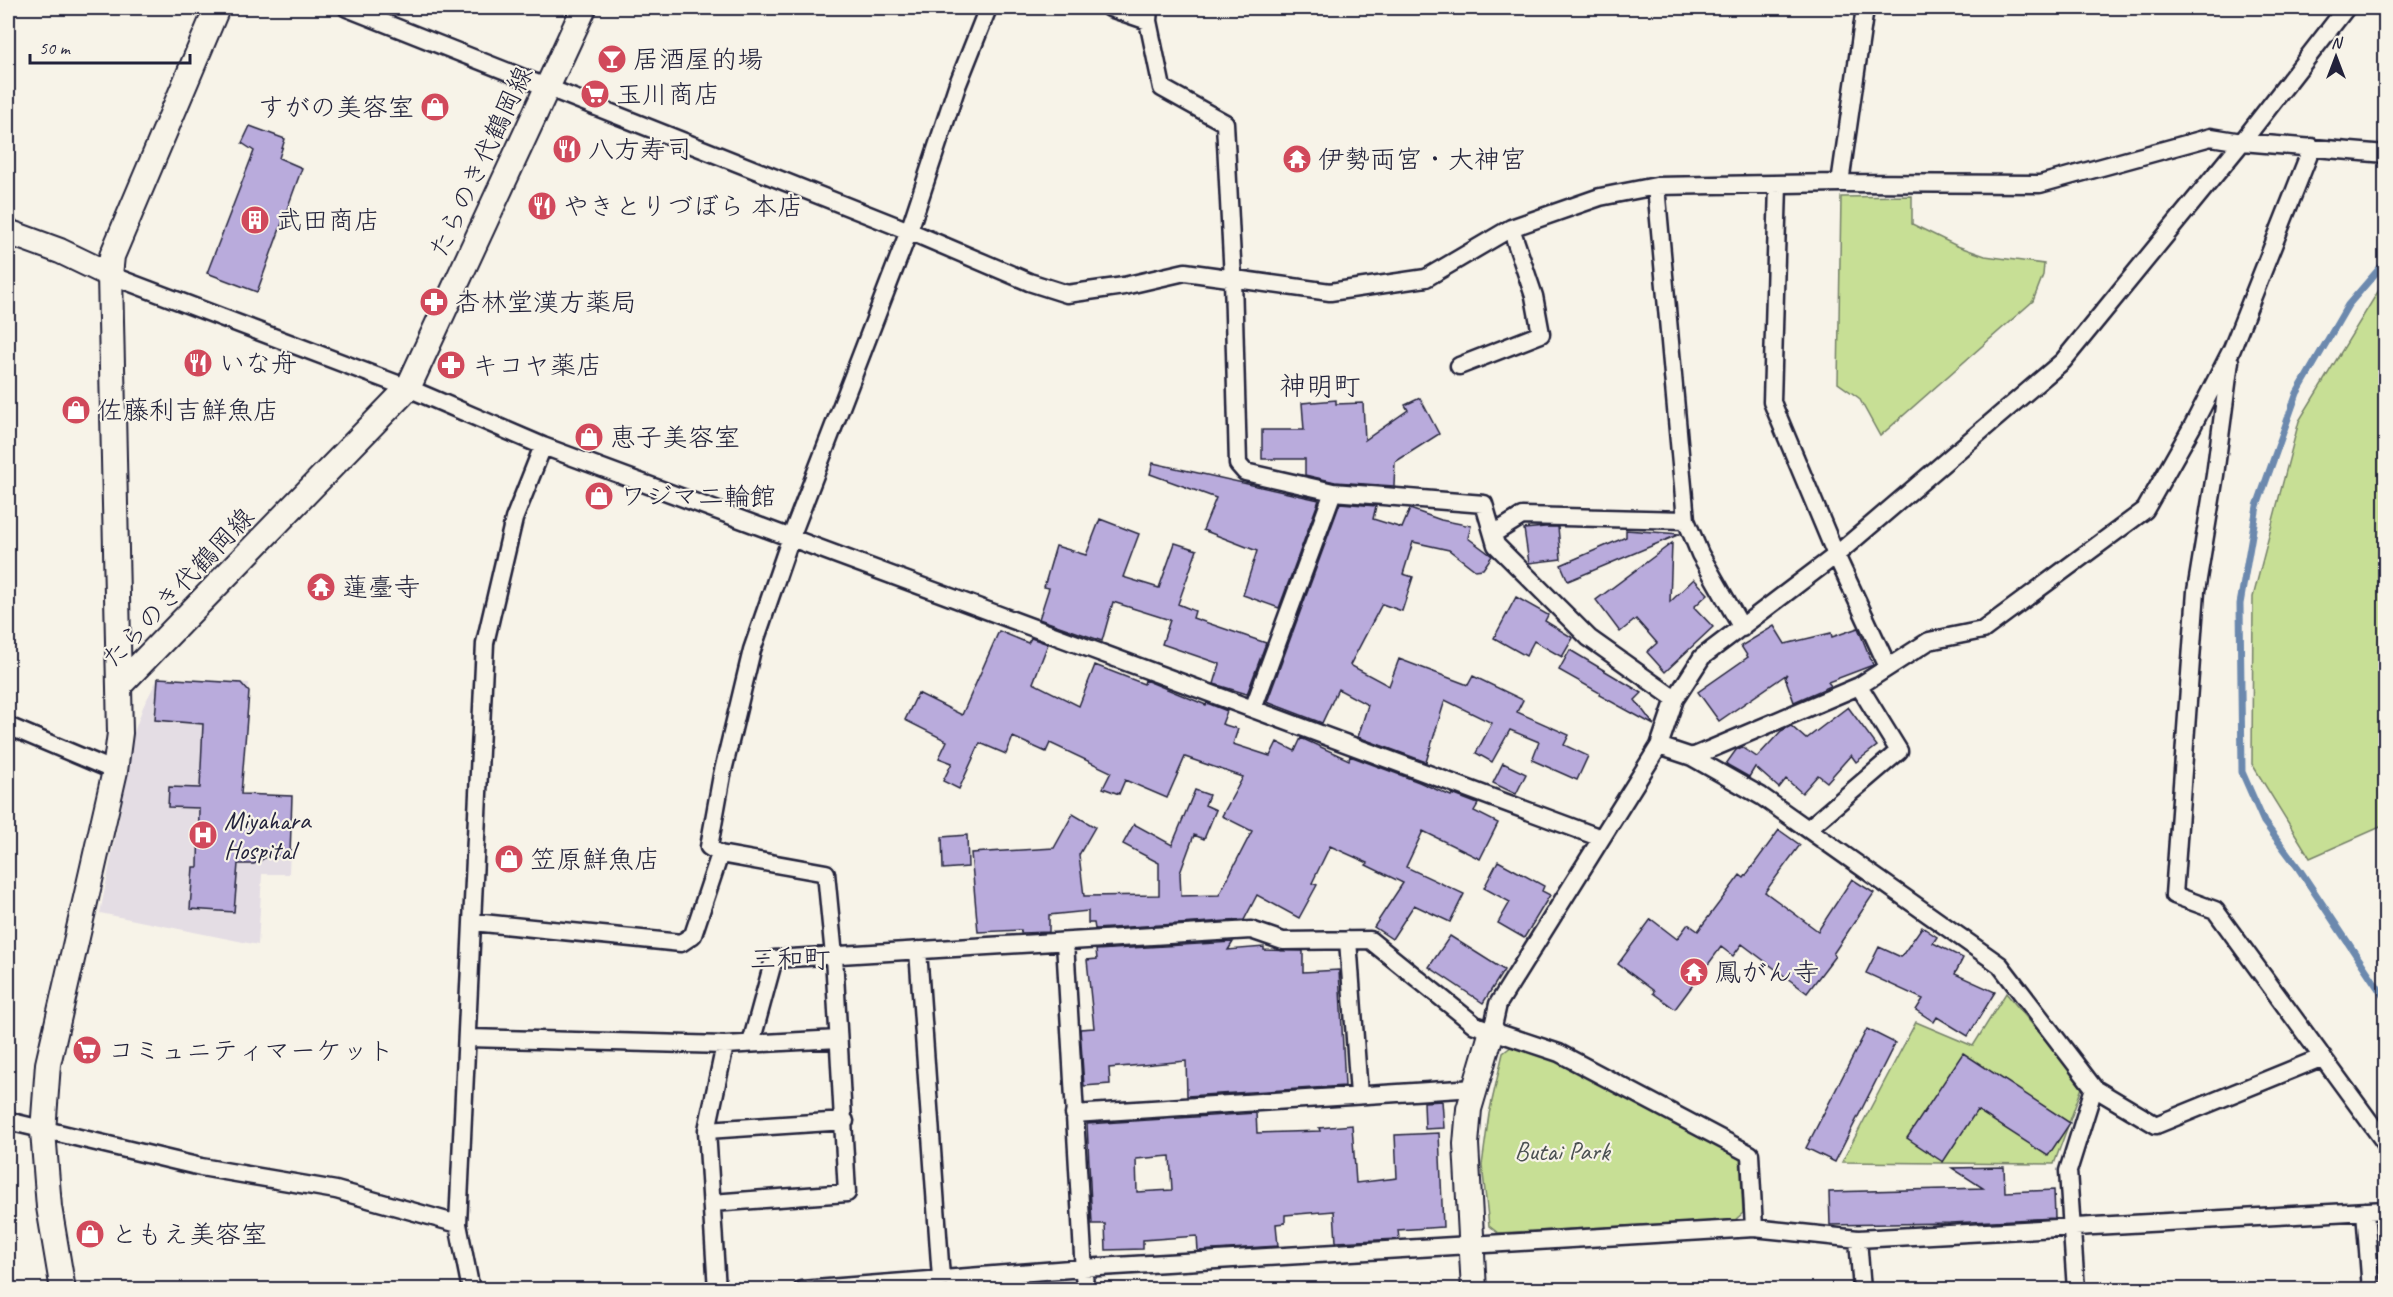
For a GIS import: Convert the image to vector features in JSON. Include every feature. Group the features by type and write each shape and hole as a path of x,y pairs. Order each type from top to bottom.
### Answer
{"main road":[{"path":"120,685 110,275 112,256 217,8"},
{"name":"たらのき代鶴岡線","path":"63,1290 49,1207 43,1131 48,1064 115,771 120,732 120,685 408,388 584,8"},
{"path":"8,232 60,250 110,275"},
{"path":"1474,1290 1466,1144 1469,1109 1492,1031"}],"street":[{"path":"347,8 909,231 1029,282 1067,294 1124,286 1185,272 1330,292 1426,278 1511,228 1600,197 1656,186 1840,183 2040,184 2211,136 2242,142 2385,154"},
{"path":"711,1203 847,1193 845,1121 826,873 720,854 709,847 722,775 752,650 791,537 909,231 957,86 988,8"},
{"path":"1110,8 1148,14 1162,88 1225,123 1233,279 1238,464 1245,472 1333,492 1485,504 1497,546 1589,638 1675,699"},
{"path":"1840,183 1865,8"},
{"path":"1492,1031 1498,1004 1659,746 1675,699 1702,657 1836,555 2063,361 2242,142 2346,8"},
{"path":"1692,757 1859,686 1929,641 1983,630 2145,510 2232,348 2312,147"},
{"path":"1778,184 1772,402 1836,555 1888,667"},
{"path":"1656,186 1686,520 1701,554 1742,628"},
{"path":"1459,366 1541,334 1534,296 1511,228"},
{"path":"110,275 408,388 543,446 1601,838"},
{"path":"2232,348 2196,591 2174,895 2214,910 2385,1144"},
{"path":"471,1290 458,1224 485,644 514,519 543,446"},
{"path":"1253,709 1333,492"},
{"path":"1493,534 1522,516 1686,520"},
{"path":"1809,828 1899,751 1859,686"},
{"path":"8,726 115,771"},
{"path":"1659,746 1692,757 1761,796 2000,965 2094,1088 2156,1125 2322,1057"},
{"path":"473,922 681,943 693,935 720,854"},
{"path":"751,1044 774,959 1251,930 1283,940 1370,940 1475,1025 1559,1053 1750,1154 1754,1228"},
{"path":"1348,940 1359,1095"},
{"path":"1065,942 1085,1290"},
{"path":"918,950 941,1278"},
{"path":"467,1038 725,1045 838,1039"},
{"path":"717,1290 707,1130 725,1045"},
{"path":"1074,1114 1475,1088"},
{"path":"2076,1290 2068,1171 2094,1088"},
{"path":"8,1121 201,1167 336,1190 458,1224"},
{"path":"707,1130 845,1121"},
{"path":"802,1290 1083,1268 1754,1228 1858,1239 2385,1210"},
{"path":"2365,1211 2371,1290"},
{"path":"1858,1239 1863,1290"}],"shaded area":[{"name":"Miyahara Hospital","path":"158,678 249,683 241,794 292,796 289,874 262,874 258,945 100,913 129,769 132,738 143,707"}],"green space":[{"path":"1912,196 1912,224 1957,246 1985,256 2044,264 2043,275 2033,301 1880,436 1859,398 1838,383 1841,197"},
{"path":"2385,283 2385,825 2310,858 2252,764 2253,597 2299,421"},
{"path":"2006,993 2083,1085 2054,1164 1842,1162 1916,1022 1973,1046"},
{"name":"Butai Park","path":"1512,1046 1556,1059 1740,1157 1743,1213 1735,1220 1498,1233 1489,1226 1482,1165 1489,1114 1503,1053"}],"building":[{"name":"武田商店","path":"250,126 285,139 279,158 302,168 257,292 207,273 254,151 242,143"},
{"path":"1420,398 1439,434 1395,462 1394,486 1335,482 1305,475 1305,459 1262,459 1262,430 1304,430 1302,403 1336,400 1336,404 1363,403 1365,440 1408,410 1405,405"},
{"path":"1153,463 1319,500 1279,608 1243,595 1257,551 1203,530 1216,498 1150,474"},
{"path":"1340,503 1376,506 1373,519 1402,528 1410,509 1441,520 1471,526 1468,538 1492,556 1483,569 1475,570 1449,550 1413,542 1403,574 1413,577 1402,611 1382,604 1350,665 1389,686 1399,659 1468,685 1473,676 1523,700 1517,712 1569,735 1564,745 1588,756 1577,780 1532,760 1539,742 1510,730 1492,762 1476,753 1492,723 1445,700 1426,762 1358,737 1368,705 1338,689 1322,723 1267,702"},
{"path":"1100,519 1139,534 1123,577 1159,588 1175,543 1197,550 1178,604 1195,611 1193,618 1266,643 1247,694 1214,684 1220,664 1162,644 1170,620 1113,602 1102,641 1039,619 1049,588 1044,587 1056,546 1086,555"},
{"path":"1558,527 1561,559 1529,563 1524,529"},
{"path":"1626,530 1680,534 1568,581 1561,565 1626,537"},
{"path":"1672,543 1670,602 1694,579 1708,594 1694,607 1713,627 1665,672 1647,652 1657,643 1636,619 1620,632 1596,600"},
{"path":"1516,597 1548,615 1545,621 1573,638 1562,657 1534,641 1526,656 1494,638"},
{"path":"1774,626 1785,644 1831,633 1832,637 1858,628 1873,665 1828,682 1831,686 1794,702 1785,677 1787,674 1719,721 1698,692 1748,657 1741,646"},
{"path":"999,631 1028,643 1031,638 1048,644 1033,683 1079,706 1095,665 1144,684 1145,680 1206,705 1207,703 1227,711 1222,724 1238,729 1233,744 1270,756 1277,742 1295,751 1301,738 1349,760 1350,756 1451,796 1452,794 1478,804 1474,811 1498,823 1480,859 1423,831 1406,867 1464,894 1450,922 1414,905 1392,939 1374,927 1403,883 1366,865 1368,863 1330,846 1312,883 1317,885 1299,918 1257,895 1244,920 1095,929 1094,923 1088,923 1088,911 1049,915 1049,932 1021,933 1021,930 978,932 971,853 1054,848 1073,814 1095,827 1079,855 1084,896 1159,895 1159,863 1123,844 1134,824 1172,845 1195,790 1209,795 1205,805 1216,810 1204,839 1194,835 1180,873 1181,896 1219,895 1252,831 1222,816 1243,777 1185,757 1167,798 1125,780 1119,794 1103,788 1111,772 1050,743 1046,752 1013,737 1006,754 980,743 959,789 943,781 952,763 939,758 947,741 905,720 918,693 962,715"},
{"path":"1570,650 1642,693 1635,700 1654,725 1559,670"},
{"path":"158,678 241,683 249,692 241,794 292,796 290,856 268,856 254,864 238,864 234,912 190,909 193,867 198,867 199,808 168,807 169,787 200,788 203,724 155,720"},
{"path":"1848,707 1877,746 1856,762 1851,755 1827,782 1818,775 1802,793 1786,779 1779,788 1755,767 1749,777 1726,764 1736,750 1742,747 1757,757 1781,731 1791,726 1806,739"},
{"path":"1503,763 1526,774 1516,794 1493,783"},
{"path":"1779,830 1800,845 1765,892 1818,931 1852,879 1874,893 1833,954 1835,956 1807,993 1742,944 1733,956 1721,947 1675,1009 1618,964 1651,919 1677,939 1688,924 1698,931 1740,875 1744,878"},
{"path":"967,835 968,867 943,869 942,837"},
{"path":"1498,861 1544,886 1542,891 1550,895 1524,938 1498,923 1510,902 1484,888"},
{"path":"1922,927 1937,937 1933,943 1963,958 1955,974 1995,992 1968,1036 1937,1017 1934,1022 1916,1010 1923,999 1866,973 1879,947 1901,957"},
{"path":"1450,936 1504,970 1483,1003 1429,967"},
{"path":"1233,942 1228,950 1264,947 1264,950 1303,951 1303,972 1339,970 1345,1086 1187,1096 1186,1061 1109,1068 1110,1084 1084,1086 1080,1029 1094,1028 1087,960 1097,959 1096,950"},
{"path":"1867,1029 1895,1043 1835,1162 1806,1148"},
{"path":"1963,1053 2070,1123 2048,1156 1977,1110 1943,1162 1907,1138"},
{"path":"1442,1101 1444,1128 1425,1129 1424,1102"},
{"path":"1256,1113 1257,1133 1320,1131 1319,1128 1352,1125 1356,1183 1397,1178 1395,1135 1439,1133 1443,1227 1398,1230 1399,1239 1336,1242 1334,1211 1285,1215 1285,1223 1276,1224 1278,1246 1198,1251 1197,1236 1143,1240 1143,1249 1106,1250 1105,1224 1092,1224 1087,1124","holes":["1170,1156 1172,1190 1137,1192 1136,1159"]},
{"path":"2004,1167 2005,1192 2054,1190 2055,1218 1830,1225 1829,1192 1983,1188 1952,1168"}],"waterway":[{"path":"2386,261 2348,305 2297,393 2257,506 2240,604 2242,772 2264,822 2299,869 2386,1000"}],"place":[{"name":"居酒屋的場","path":"612,59"},
{"name":"玉川商店","path":"595,94"},
{"name":"すがの美容室","path":"435,107"},
{"name":"八方寿司","path":"567,149"},
{"name":"伊勢両宮・大神宮","path":"1297,159"},
{"name":"やきとりづぼら 本店","path":"542,206"},
{"name":"武田商店","path":"255,220"},
{"name":"杏林堂漢方薬局","path":"434,302"},
{"name":"いな舟","path":"198,363"},
{"name":"キコヤ薬店","path":"451,365"},
{"name":"佐藤利吉鮮魚店","path":"76,410"},
{"name":"恵子美容室","path":"589,437"},
{"name":"ワジマ二輪館","path":"599,496"},
{"name":"蓮臺寺","path":"321,587"},
{"name":"Miyahara Hospital","path":"203,835"},
{"name":"笠原鮮魚店","path":"509,859"},
{"name":"鳳がん寺","path":"1694,972"},
{"name":"コミュニティマーケット","path":"87,1050"},
{"name":"ともえ美容室","path":"90,1234"}],"district":[{"name":"神明町","path":"1320,386"},
{"name":"三和町","path":"790,959"}]}
